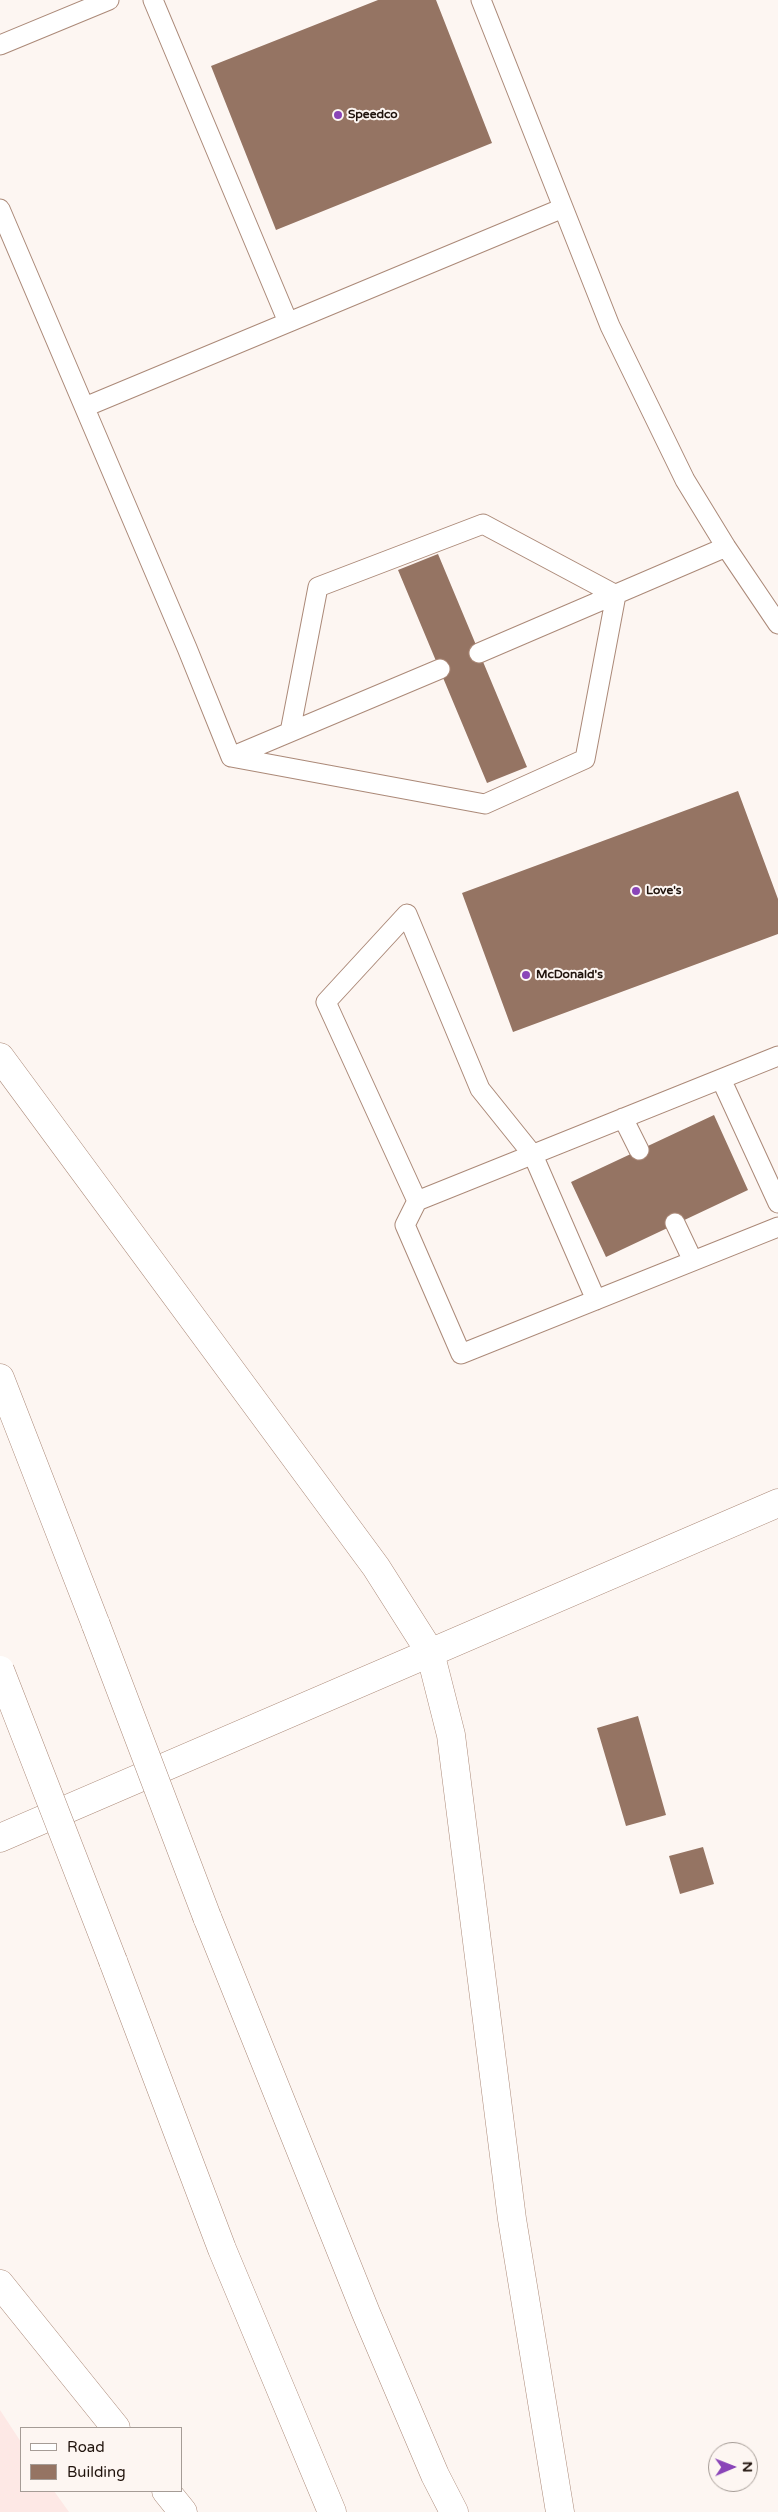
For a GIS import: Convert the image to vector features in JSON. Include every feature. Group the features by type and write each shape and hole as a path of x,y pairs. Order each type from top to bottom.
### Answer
{"main road":[{"path":"0,1057 376,1567 430,1652 451,1735 512,2218 560,2512"},
{"path":"0,1378 207,1918 366,2313 435,2475 454,2512"},
{"path":"0,1838 778,1503"},
{"path":"0,1670 222,2249 332,2512"},
{"path":"0,2284 115,2427"},
{"path":"167,2492 183,2512"}],"lane":[{"path":"0,45 109,0"},
{"path":"153,0 288,322"},
{"path":"481,0 610,326 685,480 726,547 778,624"},
{"path":"85,407 563,208"},
{"path":"0,209 187,648 230,756"},
{"path":"290,732 318,587 484,524 616,595"},
{"path":"479,653 726,547"},
{"path":"230,756 485,804 585,759 616,595"},
{"path":"230,756 440,669"},
{"path":"417,1201 326,1002 407,914 480,1089 533,1155 596,1300"},
{"path":"778,1056 417,1201 405,1225 461,1354 778,1227"},
{"path":"721,1079 778,1203"},
{"path":"623,1118 639,1150"},
{"path":"675,1223 693,1261"}],"shaded area":[{"path":"0,2410 20,2440 20,2492 55,2492 69,2512 0,2512"}],"building":[{"path":"378,0 436,0 492,143 276,230 211,66"},
{"path":"438,554 527,767 487,783 398,570"},
{"path":"738,791 778,899 778,934 513,1032 462,893"},
{"path":"714,1115 748,1190 606,1257 571,1182"},
{"path":"638,1716 666,1815 626,1826 597,1728"},
{"path":"703,1847 714,1884 680,1894 669,1856"}],"place":[{"name":"Speedco","path":"338,115"},
{"name":"Love's","path":"636,891"},
{"name":"McDonald's","path":"526,975"}]}
